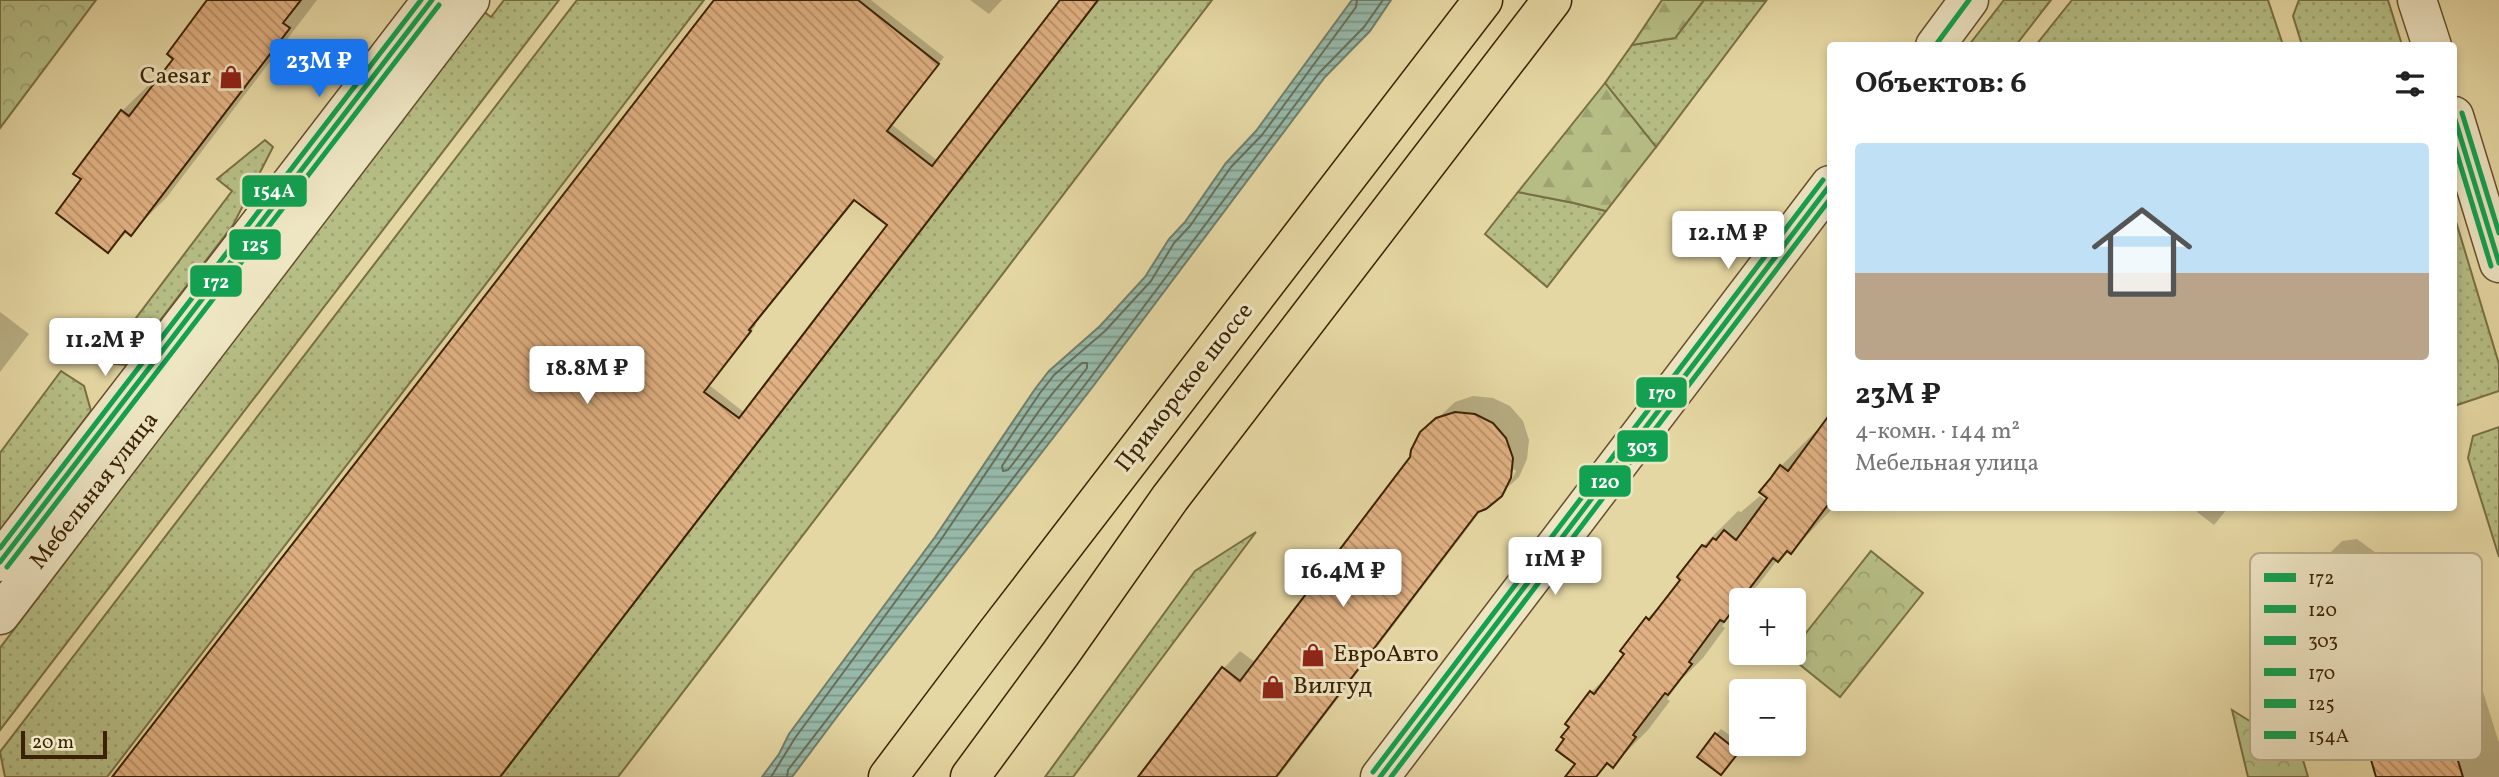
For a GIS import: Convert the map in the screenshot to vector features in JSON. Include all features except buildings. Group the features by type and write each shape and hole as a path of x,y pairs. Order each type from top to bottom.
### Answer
{"main road":[{"name":"Приморское шоссе","path":"888,777 1483,0"},
{"path":"970,777 1170,498 1552,0"}],"street":[{"name":"Мебельная улица","path":"0,562 432,0"},
{"name":"Мебельная улица","path":"0,615 470,0"},
{"path":"1938,42 1969,0"},
{"path":"2417,0 2431,42"},
{"path":"2457,126 2499,263"},
{"path":"1380,777 1827,189"}],"green space":[{"path":"0,0 96,0 0,128"},
{"path":"504,0 559,0 0,730 0,648 483,11 491,17"},
{"path":"577,0 704,0 107,777 5,777 0,752"},
{"path":"1098,0 1212,0 618,777 500,777"},
{"path":"1662,0 1704,0 1675,38 1632,45"},
{"path":"1704,0 1766,1 1656,147 1605,83 1632,45 1675,38"},
{"path":"2004,0 2051,0 2018,42 1971,42"},
{"path":"2072,0 2268,0 2282,42 2038,42"},
{"path":"2299,0 2388,0 2401,42 2301,42 2293,16"},
{"path":"1605,83 1656,147 1606,211 1518,192"},
{"path":"265,140 273,147 233,225 126,365 102,363 232,191 217,179"},
{"path":"1518,192 1606,211 1547,287 1485,234"},
{"path":"2457,225 2499,364 2499,391 2457,405"},
{"path":"61,371 84,386 91,411 0,530 0,453"},
{"path":"2499,427 2499,557 2468,458 2473,436"},
{"path":"1256,532 1073,777 1045,777 1195,571"},
{"path":"1871,551 1923,593 1840,697 1800,665 1806,665 1806,633"},
{"path":"2232,710 2250,721 2250,760 2303,760 2308,777 2248,777"}],"water":[{"path":"1352,0 1391,0 1370,31 1325,77 1094,385 792,777 762,777 779,754 789,734 935,537 1035,389 1049,371 1100,326 1145,277 1169,239 1185,222 1226,163 1256,131"}],"transit line":[{"name":"154А","path":"0,548 421,0"},
{"name":"172","path":"0,562 432,0"},
{"name":"120","path":"1938,42 1969,0"},
{"name":"125","path":"7,567 439,5"},
{"name":"170","path":"2462,113 2499,233"},
{"name":"120","path":"2457,126 2499,263"},
{"name":"303","path":"2457,154 2491,266"},
{"name":"170","path":"1373,772 1823,180"},
{"name":"120","path":"1380,777 1827,189"},
{"name":"303","path":"1391,777 1827,203"}],"place":[{"name":"Caesar","path":"231,77"},
{"name":"ЕвроАвто","path":"1313,655"},
{"name":"Вилгуд","path":"1273,687"}]}
